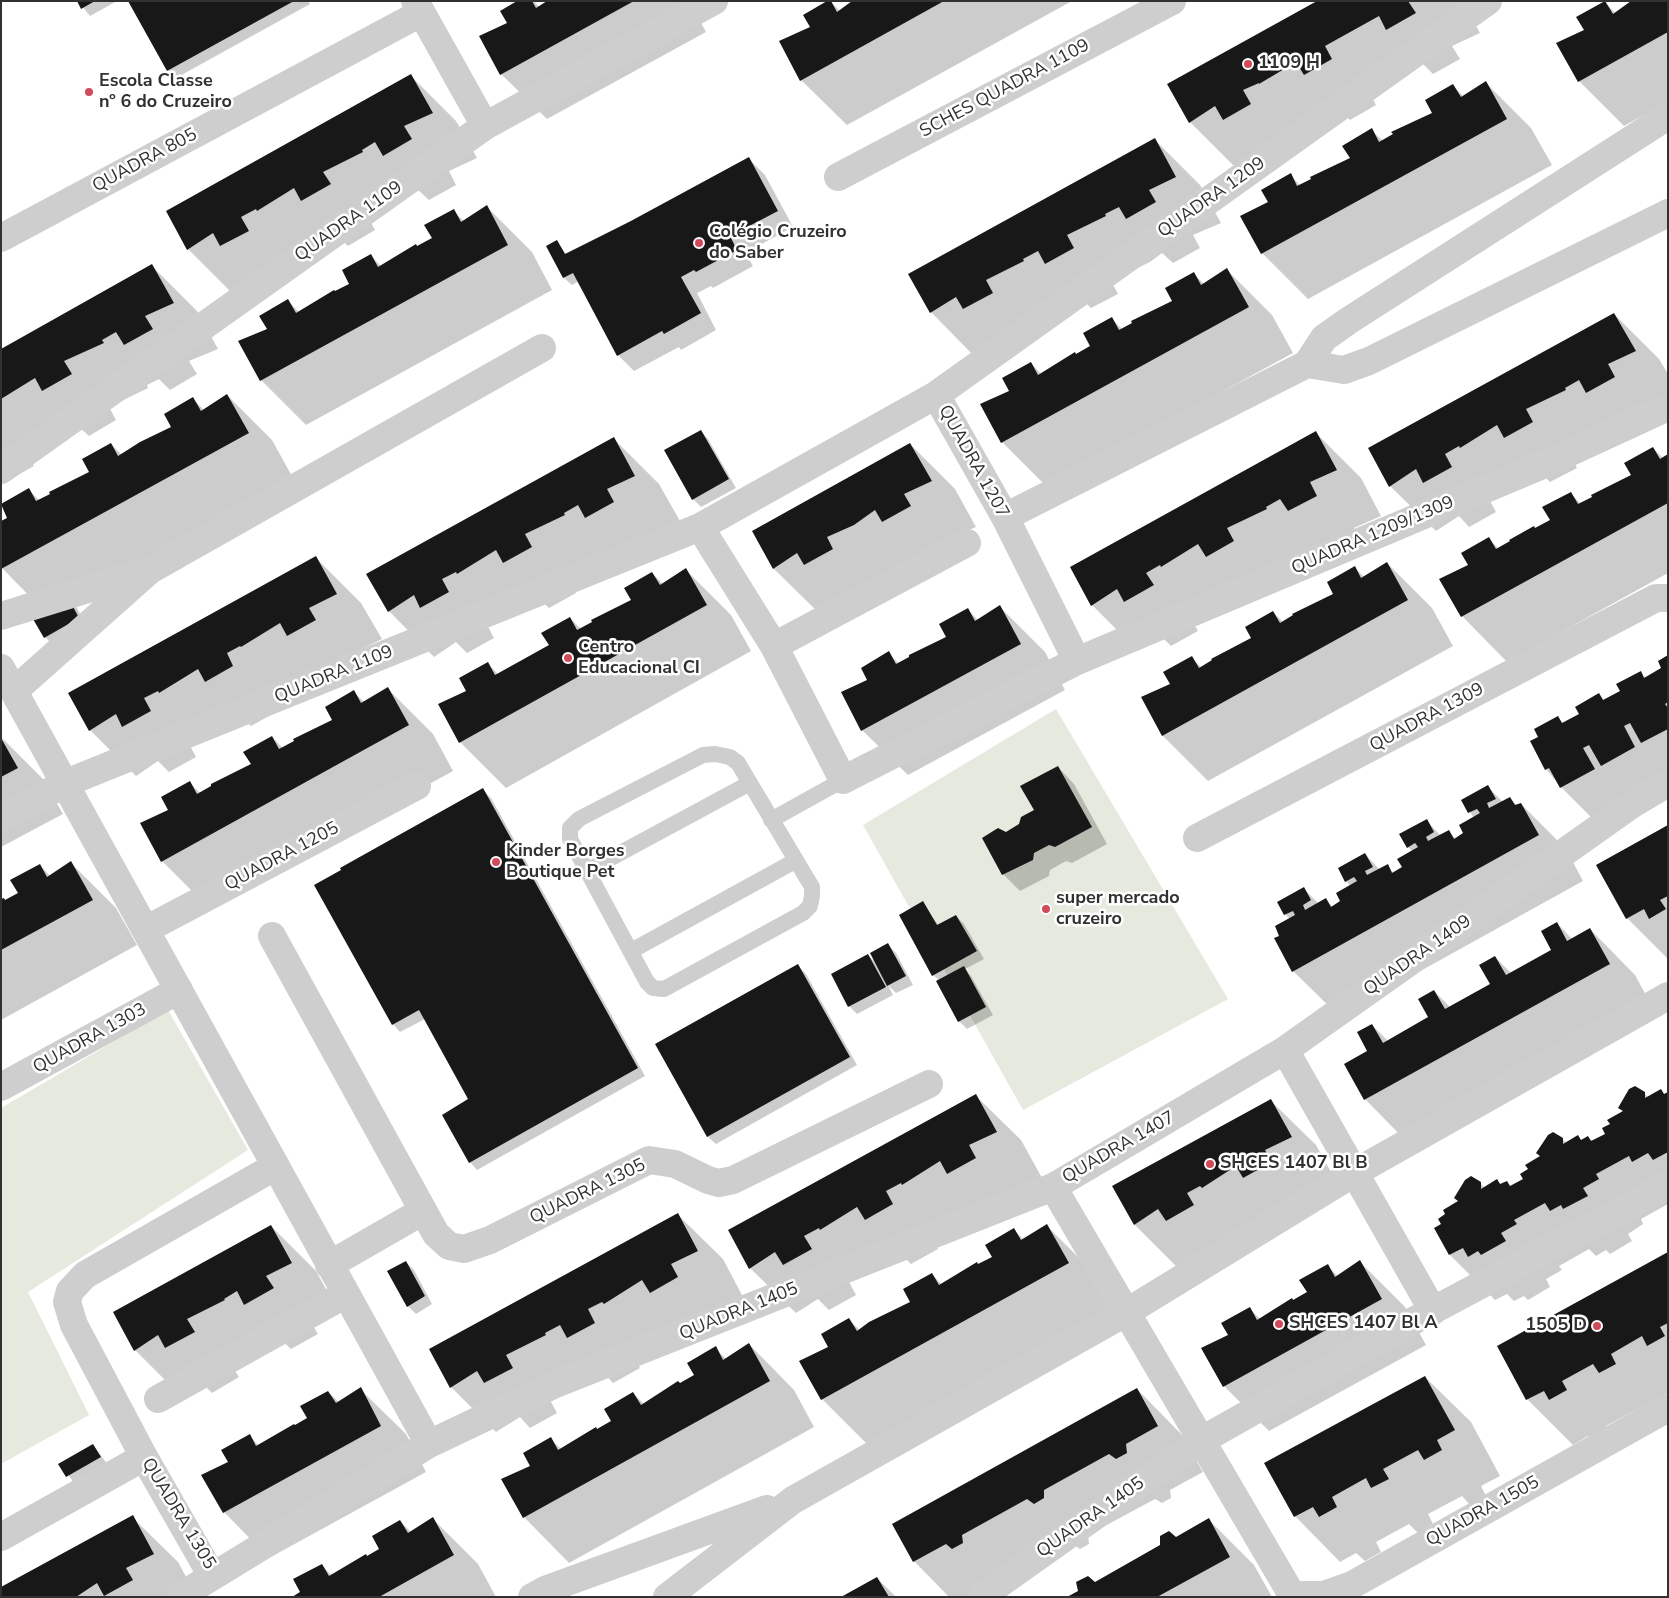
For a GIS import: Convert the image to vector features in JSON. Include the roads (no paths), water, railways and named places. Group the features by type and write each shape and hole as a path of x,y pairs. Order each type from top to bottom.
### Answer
{"street":[{"name":"SCHES QUADRA 1109","path":"838,177 1172,1"},
{"name":"QUADRA 1209","path":"936,395 1488,1"},
{"name":"QUADRA 1109","path":"1,470 485,126 712,2"},
{"name":"QUADRA 805","path":"1,238 418,7 485,126"},
{"path":"1005,517 1307,364 1324,338 1348,321 1668,116"},
{"path":"1307,364 1344,370 1369,361 1668,213"},
{"path":"429,1444 8,679 150,570 542,348"},
{"name":"QUADRA 1207","path":"700,527 936,395 1005,517 1077,660"},
{"name":"QUADRA 1209/1309","path":"1077,660 1540,466 1668,407"},
{"name":"QUADRA 1109","path":"1,817 66,783 700,527"},
{"path":"700,527 774,646 844,780 1077,660"},
{"path":"774,646 967,543"},
{"path":"1,616 150,570"},
{"name":"QUADRA 1309","path":"1197,838 1664,590"},
{"name":"QUADRA 1409","path":"1285,1050 1631,805 1668,783"},
{"name":"QUADRA 1205","path":"147,929 417,786"},
{"name":"QUADRA 1305","path":"272,936 423,1212 436,1234 449,1246 464,1249 490,1240 649,1160 675,1164 708,1180 719,1183 733,1180 928,1084"},
{"name":"QUADRA 1303","path":"1,1087 179,990"},
{"path":"667,1597 793,1500 1126,1312 1354,1173 1668,996"},
{"path":"1285,1050 1432,1311"},
{"name":"QUADRA 1407","path":"1202,1440 1053,1187 1285,1050"},
{"name":"QUADRA 1305","path":"276,1166 84,1275 70,1290 67,1302 74,1325 144,1457 212,1576 429,1444"},
{"path":"1202,1440 1432,1311 1668,1185"},
{"name":"QUADRA 1405","path":"429,1444 553,1385 1053,1187"},
{"path":"330,1265 423,1212"},
{"path":"158,1399 346,1294"},
{"name":"QUADRA 1505","path":"1202,1440 1290,1596 1324,1595 1352,1585 1668,1408"},
{"name":"QUADRA 1405","path":"981,1597 1202,1440"},
{"path":"1,1537 144,1457"},
{"path":"532,1597 545,1590 793,1500"},
{"path":"179,1597 212,1576"}],"lane":[{"path":"703,755 730,756 738,763 750,783 812,887 810,906 803,913 664,989 653,988 647,982 570,839 570,828 587,815 703,755"},
{"path":"771,820 844,780"},
{"path":"587,871 750,783"},
{"path":"631,951 795,861"}],"place":[{"name":"1109 H","path":"1248,64"},
{"name":"Escola Classe nº 6 do Cruzeiro","path":"89,92"},
{"name":"Colégio Cruzeiro do Saber","path":"699,243"},
{"name":"Centro Educacional CI","path":"568,658"},
{"name":"Kinder Borges Boutique Pet","path":"496,862"},
{"name":"super mercado cruzeiro","path":"1046,909"},
{"name":"SHCES 1407 Bl B","path":"1210,1164"},
{"name":"SHCES 1407 Bl A","path":"1279,1324"},
{"name":"1505 D","path":"1597,1326"}]}
